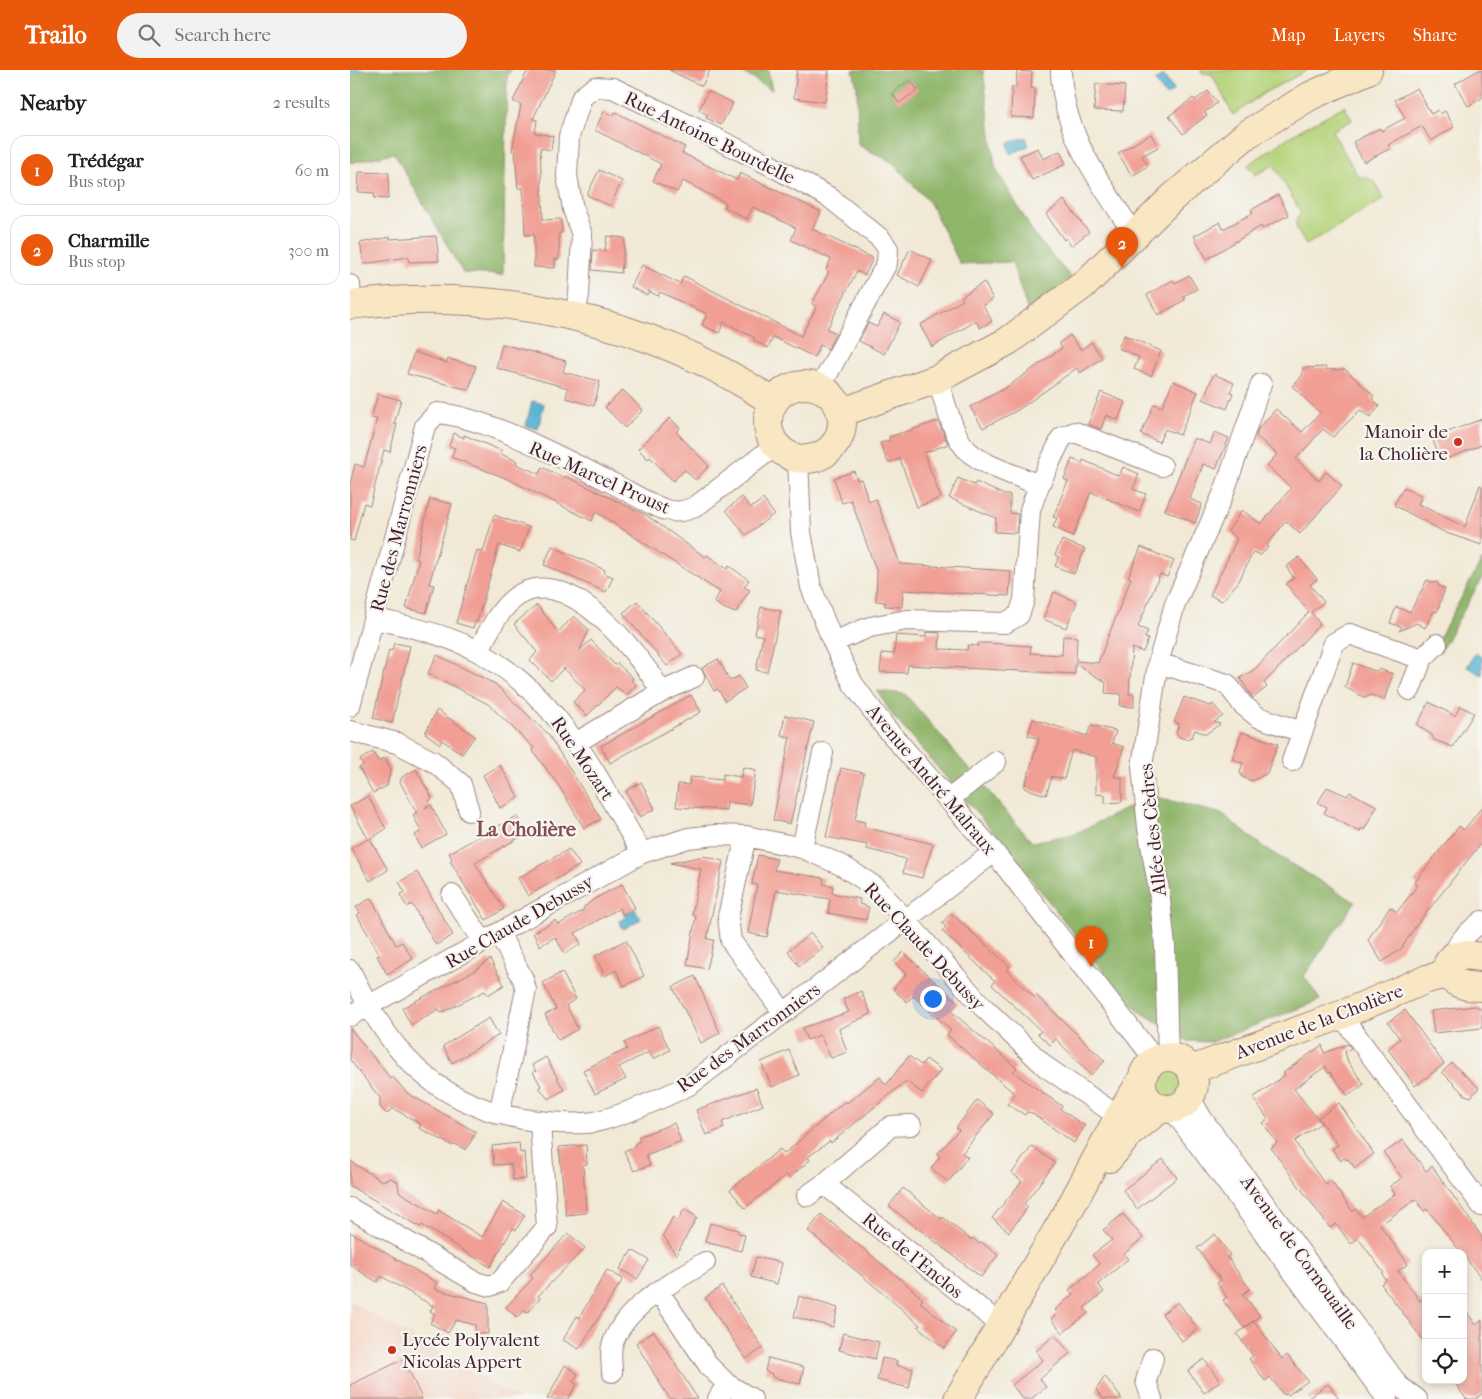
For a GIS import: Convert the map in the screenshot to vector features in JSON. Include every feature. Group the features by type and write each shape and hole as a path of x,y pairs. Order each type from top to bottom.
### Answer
{"street":[{"path":"1061,70 1066,112 1078,145 1104,191 1135,236"},
{"path":"840,411 854,408 937,379 1015,336 1086,284 1172,198 1246,135 1310,96 1368,70"},
{"name":"Rue Antoine Bourdelle","path":"574,317 579,295 582,235 573,208 566,176 569,136 582,97 595,87 613,88 770,165 830,197 881,239 888,249 887,263 820,388"},
{"path":"350,298 392,301 480,302 574,317 630,332 682,352 732,377 773,402"},
{"path":"937,379 958,437 968,451 982,460 1039,485"},
{"name":"Allée des Cèdres","path":"1155,1066 1165,947 1159,890 1148,828 1142,766 1158,663 1175,604 1224,492 1261,384"},
{"path":"804,385 820,388 831,395 840,411 841,429 833,446 817,457 787,451 769,432 768,421 773,402 780,394 794,386 804,385"},
{"name":"Rue Marcel Proust","path":"437,413 454,415 508,435 587,470 664,509 680,512 695,507 787,451"},
{"name":"Rue des Marronniers","path":"351,696 374,618 425,426 437,413"},
{"path":"832,642 870,627 907,620 1005,623 1019,615 1024,600 1030,510 1039,485 1062,437 1075,432 1162,466"},
{"name":"Avenue André Malraux","path":"787,451 811,587 832,642 853,684 885,727 994,852 1155,1066"},
{"path":"478,652 496,618 513,599 536,589 558,590 580,600 604,621 630,648 662,692"},
{"name":"Rue Mozart","path":"374,618 450,639 478,652 516,677 549,708 577,742 642,853"},
{"path":"1292,760 1334,643 1350,634 1422,660"},
{"path":"1410,690 1422,660 1437,644"},
{"path":"1158,663 1227,684 1243,705 1258,717 1302,732"},
{"path":"577,742 662,692 694,677"},
{"path":"350,731 397,743 434,762 461,784 469,811"},
{"path":"802,848 823,753"},
{"path":"948,800 996,762"},
{"name":"Rue Claude Debussy","path":"350,1016 642,853 688,838 716,835 746,836 802,848 841,865 876,888 905,918 982,1006 1046,1068 1124,1125"},
{"path":"746,836 728,917 728,929 731,941 784,1012"},
{"name":"Rue des Marronniers","path":"350,970 367,1006 400,1054 425,1076 464,1102 499,1114 540,1122 597,1121 646,1106 690,1084 905,918 994,852"},
{"path":"452,895 491,938 523,979 526,990 499,1114"},
{"path":"1482,921 1466,934 1456,948 1451,965 1452,981 1461,985 1482,987"},
{"name":"Avenue de la Cholière","path":"1192,1070 1341,1015 1427,979 1466,955 1482,957"},
{"path":"1341,1015 1482,1206"},
{"path":"958,1399 1070,1208 1124,1125 1155,1066 1182,1060 1192,1070 1195,1082 1174,1105 1124,1125"},
{"path":"1155,1066 1143,1090 1148,1099 1174,1105"},
{"name":"Avenue de Cornouaille","path":"1174,1105 1387,1399"},
{"name":"Avenue de Cornouaille","path":"1174,1105 1204,1120 1399,1386 1417,1399"},
{"path":"350,1208 476,1282 490,1286 500,1282 547,1227 540,1122"},
{"path":"807,1196 824,1184 891,1126 911,1125"},
{"name":"Rue de l'Enclos","path":"824,1184 1001,1325"},
{"path":"612,1372 612,1346 627,1318 659,1292 705,1262"},
{"path":"659,1292 709,1366 723,1392 752,1399"},
{"path":"1152,1399 1146,1381 1153,1358"}],"shaded area":[{"name":"Lycée Polyvalent Nicolas Appert","path":"350,1301 518,1399 350,1399"}],"green space":[{"path":"350,70 511,70 507,77 503,275 463,273 394,153 350,163"},
{"path":"738,70 768,70 772,90"},
{"path":"853,70 983,70 995,167 1035,236 1076,283 1028,312 1012,262 960,264 930,203 892,162 858,145 857,87"},
{"path":"1201,70 1308,70 1264,93 1233,115 1212,74 1201,73"},
{"path":"1344,106 1352,120 1332,131 1359,178 1363,176 1374,181 1384,199 1306,245 1296,225 1296,221 1301,213 1274,165 1255,175 1248,165 1295,133"},
{"path":"1482,560 1482,578 1440,652 1437,642"},
{"path":"877,691 905,694 1032,842 1074,834 1152,796 1222,814 1266,849 1355,902 1304,976 1320,1000 1212,1042 1188,1041 1139,1011 1116,987 1007,848 893,716"},
{"path":"1168,1069 1178,1073 1182,1083 1178,1093 1168,1097 1158,1093 1154,1083 1158,1073"}],"water":[{"path":"1163,75 1174,90 1166,96 1155,81"},
{"path":"1026,137 1029,146 1010,154 1008,143"},
{"path":"532,401 544,404 538,429 526,426"},
{"path":"1475,653 1482,657 1482,675 1467,667"},
{"path":"635,909 641,919 624,929 620,926 620,921 626,918 624,915"}],"building":[{"path":"528,70 556,70 533,119 537,120 535,133 553,136 551,150 540,148 543,220 561,219 562,233 559,233 559,260 555,259 555,268 534,267 534,234 525,235 523,188 518,188 515,152 512,151 521,105 513,101"},
{"path":"669,70 710,70 702,86"},
{"path":"797,70 829,70 825,102 794,98"},
{"path":"1482,70 1482,98 1468,106 1455,84"},
{"path":"1017,71 1032,72 1031,88 1035,88 1034,118 1011,117 1012,87 1016,87"},
{"path":"910,80 918,90 899,103 892,93"},
{"path":"1096,84 1125,86 1123,111 1094,110"},
{"path":"1417,88 1431,114 1438,110 1440,114 1445,111 1454,127 1431,141 1422,126 1388,145 1391,148 1364,162 1353,142 1380,128 1381,131 1405,118 1395,100"},
{"path":"708,91 733,103 721,125 706,118 708,115 699,110"},
{"path":"1208,91 1217,103 1204,113 1207,115 1183,134 1169,116 1193,98 1195,100"},
{"path":"604,111 613,116 615,112 685,147 682,153 737,180 740,173 821,212 812,229 873,258 865,275 857,271 827,329 836,333 828,349 820,345 814,357 773,337 768,348 753,340 755,338 724,322 719,333 702,325 707,314 660,292 658,296 648,291 647,295 631,287 642,265 680,284 684,276 801,336 817,306 812,304 829,272 826,270 831,259 791,240 796,228 753,207 747,219 724,207 726,203 683,181 677,192 653,181 661,164 595,130"},
{"path":"1151,134 1158,147 1142,156 1148,166 1132,176 1118,153"},
{"path":"1038,148 1043,159 1060,151 1066,164 1032,180 1020,156"},
{"path":"599,170 622,181 610,206 587,195"},
{"path":"359,172 389,173 388,199 374,198 375,193 358,192"},
{"path":"1278,195 1289,215 1262,229 1261,226 1207,259 1194,236 1220,222 1223,229 1253,213 1251,210"},
{"path":"1064,200 1089,232 1071,246 1066,238 1064,240 1046,214"},
{"path":"436,236 439,261 409,262 408,257 364,264 360,243 390,237 390,239"},
{"path":"607,236 625,238 621,273 592,270 593,250 605,251"},
{"path":"910,249 932,260 919,287 897,275"},
{"path":"1189,275 1197,289 1183,296 1185,300 1158,315 1147,295 1173,280 1175,283"},
{"path":"984,282 993,299 983,305 992,321 980,328 976,321 932,347 920,325 963,300 961,297"},
{"path":"884,314 900,322 884,354 859,341 868,323 877,327"},
{"path":"1070,335 1081,350 1091,342 1102,358 1080,373 1077,368 1018,410 983,428 970,407 1007,387 1062,348 1059,343"},
{"path":"1124,335 1161,351 1151,376 1134,369 1139,357 1118,348"},
{"path":"502,344 566,361 563,372 600,381 594,406 566,398 568,388 496,368"},
{"path":"414,352 447,363 448,359 476,366 469,390 407,374"},
{"path":"1326,367 1326,370 1345,369 1374,396 1372,398 1380,406 1370,417 1360,410 1333,437 1323,429 1296,459 1319,481 1326,472 1342,486 1300,534 1286,521 1261,555 1253,552 1239,581 1222,601 1210,595 1237,539 1228,531 1242,510 1261,524 1291,488 1267,466 1277,454 1256,436 1258,429 1276,409 1302,432 1320,413 1292,386 1302,376 1303,368"},
{"path":"1214,374 1234,383 1230,392 1233,393 1227,409 1203,399"},
{"path":"1173,381 1198,392 1180,435 1165,429 1159,442 1141,434 1154,404 1162,407"},
{"path":"623,390 643,410 625,428 605,407"},
{"path":"1101,392 1125,402 1118,420 1106,415 1101,429 1088,424"},
{"path":"378,394 401,400 394,424 397,424 390,452 384,450 370,505 364,503 354,541 350,540 350,484 355,464 364,467 377,419 371,418"},
{"path":"670,418 680,428 676,432 709,466 695,480 685,470 673,481 650,457 648,459 638,449"},
{"name":"Manoir de la Cholière","path":"1482,419 1482,445 1441,461 1432,438"},
{"path":"938,421 948,444 924,453 941,498 917,507 900,459 888,463 880,443 890,440 889,437"},
{"path":"1215,432 1229,438 1216,469 1203,464 1190,499 1202,504 1195,523 1165,510 1194,438 1210,444"},
{"path":"454,433 464,438 464,435 502,451 501,454 517,461 516,464 539,474 542,467 646,515 705,557 707,555 727,569 729,566 749,580 744,587 750,590 735,613 723,608 714,602 720,592 596,512 592,521 508,479 451,457 455,448 449,446"},
{"path":"1072,459 1082,463 1083,460 1119,476 1123,467 1139,474 1133,489 1146,494 1139,512 1091,492 1073,536 1053,527 1057,518 1053,517 1068,481 1064,479"},
{"path":"854,471 857,480 861,479 869,502 876,499 900,564 1011,571 1009,596 903,590 902,607 885,606 885,602 876,601 877,573 851,500 842,503 834,478"},
{"path":"958,478 974,485 976,482 1004,495 1010,495 1010,513 1018,514 1017,533 995,532 996,518 949,498"},
{"path":"1480,485 1482,486 1482,545 1446,533 1394,505 1404,487 1422,496 1418,504 1465,527"},
{"path":"742,497 751,508 763,499 774,514 746,535 726,510"},
{"path":"430,499 452,504 429,584 434,585 426,613 406,608 419,560 416,559"},
{"path":"494,515 529,527 520,552 499,545 477,622 475,622 473,628 456,623 477,550 483,552"},
{"path":"1062,540 1085,549 1074,574 1055,566 1059,557 1055,555"},
{"path":"552,546 605,570 604,573 613,577 606,592 544,565"},
{"path":"1141,547 1174,561 1167,577 1160,574 1138,627 1148,631 1145,638 1148,639 1143,652 1132,648 1129,694 1134,694 1134,707 1120,706 1121,694 1105,693 1106,683 1075,663 1075,674 908,665 907,673 880,672 882,653 894,654 896,635 926,637 926,632 940,633 939,649 967,650 968,645 978,646 978,643 985,643 1031,646 1030,653 1062,655 1063,636 1077,637 1076,661 1098,663 1131,578 1128,577"},
{"path":"1299,557 1317,579 1310,585 1324,602 1311,612 1320,624 1264,683 1267,687 1253,698 1240,678 1255,669 1309,612 1286,584 1294,578 1286,567"},
{"path":"1427,580 1434,583 1437,582 1439,586 1445,589 1437,612 1434,611 1425,628 1417,623 1399,631 1402,627 1390,623 1396,607 1410,612"},
{"path":"1054,592 1077,602 1066,628 1043,619"},
{"path":"637,601 682,654 667,666 623,613"},
{"path":"537,605 558,632 574,616 589,630 580,650 591,640 615,665 617,663 633,678 631,680 636,685 627,695 616,687 587,716 573,702 585,690 564,668 551,681 530,660 537,652 514,624"},
{"path":"761,607 781,611 767,672 756,670 763,636 755,634"},
{"path":"394,643 410,646 392,723 373,718 389,650 392,651"},
{"path":"437,655 495,684 548,734 601,819 584,828 557,783 532,750 534,748 488,704 428,673"},
{"path":"718,659 730,681 739,676 746,688 725,701 718,689 714,691 702,668"},
{"path":"1353,663 1375,671 1379,669 1393,674 1384,700 1371,695 1365,698 1345,687"},
{"path":"691,695 701,712 610,763 601,746"},
{"path":"1184,697 1210,706 1213,704 1223,716 1214,722 1220,724 1206,734 1195,730 1192,737 1186,739 1179,737 1176,732 1179,724 1174,722"},
{"path":"1429,702 1455,716 1460,706 1474,713 1453,747 1434,740 1432,735 1417,725"},
{"path":"437,710 475,736 462,754 442,740 440,744 425,733"},
{"path":"785,715 814,722 790,824 773,820 790,737 781,735"},
{"path":"1033,719 1087,736 1091,725 1116,731 1112,743 1124,747 1114,777 1122,777 1122,802 1105,803 1105,795 1096,794 1096,757 1072,750 1064,779 1052,776 1046,795 1024,788 1039,739 1028,735"},
{"path":"1242,732 1278,744 1267,773 1252,781 1242,777 1240,772 1243,763 1232,759"},
{"path":"373,752 378,761 385,758 391,769 387,786 373,793 359,768 363,765 360,760"},
{"path":"500,765 519,798 500,808 483,775"},
{"path":"743,767 756,770 750,805 727,802 726,810 676,807 678,784 689,785 690,777 723,780 723,774 741,777"},
{"path":"841,768 864,773 855,820 865,822 864,827 933,844 922,878 903,873 906,859 867,849 868,845 826,837"},
{"path":"416,769 432,798 425,808 431,805 446,834 421,848 415,835 421,831 413,815 417,813 400,782 402,777"},
{"path":"641,782 655,809 640,817 626,791"},
{"path":"1327,787 1347,796 1350,792 1377,806 1364,830 1361,828 1360,832 1324,813 1327,807 1318,803"},
{"path":"368,796 386,829 370,839 388,870 370,881 351,848 368,839 350,806"},
{"path":"1482,807 1482,842 1415,927 1401,949 1382,962 1368,940 1374,930 1390,907 1397,912 1418,885 1414,883 1459,826 1464,830"},
{"path":"517,816 527,833 475,863 504,909 486,920 450,861 452,859 449,853"},
{"path":"569,849 580,865 528,896 518,878"},
{"path":"758,855 777,859 774,870 824,878 823,884 833,886 832,893 860,899 859,904 869,907 866,920 828,913 830,899 776,890 767,937 748,933 757,885 752,884"},
{"path":"704,856 723,861 707,939 714,940 707,969 687,965 696,916 692,914 701,869 670,863"},
{"path":"417,872 453,935 436,945 412,904 407,907 400,895 405,892 399,882"},
{"path":"622,884 635,908 623,915 620,908 575,933 581,944 565,954 555,937 540,946 533,933 556,920 558,925 584,910 583,908 593,900"},
{"path":"371,898 396,945 402,942 413,959 387,974 377,956 380,955 357,915 360,913 356,907"},
{"path":"951,913 1010,967 1006,970 1034,997 1036,995 1105,1061 1091,1075 1056,1039 1050,1045 1038,1034 1041,1031 992,985 995,981 942,931 946,927 942,923"},
{"path":"811,933 823,948 799,966 788,951"},
{"path":"626,940 644,976 624,986 616,970 605,976 595,956"},
{"path":"903,952 958,1003 951,1011 1017,1068 1013,1072 1062,1106 1060,1109 1085,1126 1074,1143 1032,1113 1027,1112 1025,1115 1007,1104 1015,1094 947,1035 951,1030 913,996 907,1002 893,989 906,974 894,962"},
{"path":"490,959 504,985 488,995 485,991 441,1013 439,1009 411,1025 402,1008 474,971"},
{"path":"562,972 576,999 566,1005 578,1029 558,1040 545,1015 556,1009 543,983"},
{"path":"695,976 720,1033 701,1043 673,987"},
{"path":"861,991 871,1014 839,1029 847,1052 831,1058 820,1035 807,1040 802,1028 849,1012 843,999"},
{"path":"1476,1006 1482,1010 1482,1028 1434,1033 1431,1011"},
{"path":"1405,1010 1444,1064 1415,1086 1388,1049 1400,1039 1388,1022"},
{"path":"489,1018 499,1035 452,1063 443,1046"},
{"path":"658,1026 670,1050 653,1059 649,1052 619,1067 626,1079 595,1094 583,1070 627,1049 624,1043"},
{"path":"350,1028 391,1079 393,1077 407,1093 476,1132 466,1150 455,1144 453,1146 419,1128 421,1124 392,1108 387,1114 380,1107 380,1098 350,1060"},
{"path":"1348,1044 1351,1048 1345,1052 1348,1062 1364,1084 1348,1096 1330,1072 1328,1073 1326,1066 1294,1089 1321,1123 1295,1141 1303,1155 1326,1185 1331,1181 1353,1212 1356,1209 1362,1217 1395,1194 1390,1186 1402,1178 1384,1153 1403,1140 1426,1171 1432,1166 1482,1237 1482,1279 1467,1260 1467,1249 1458,1249 1427,1209 1424,1211 1416,1199 1380,1225 1408,1264 1398,1271 1420,1301 1422,1300 1422,1339 1381,1284 1386,1280 1382,1274 1384,1273 1358,1238 1351,1244 1336,1224 1330,1228 1271,1148 1277,1143 1263,1123 1268,1119 1253,1098 1285,1075 1283,1073 1322,1045 1324,1053"},
{"path":"789,1050 799,1075 772,1087 761,1062"},
{"path":"909,1056 921,1065 926,1059 941,1070 922,1093 906,1081 831,1143 830,1141 808,1157 810,1160 789,1178 786,1175 745,1208 730,1190 780,1149 784,1154 845,1101 847,1103 880,1077 886,1085"},
{"path":"546,1057 564,1090 548,1099 539,1087 541,1086 533,1072 536,1071 532,1065"},
{"path":"1452,1063 1479,1088 1471,1097 1465,1095 1442,1072"},
{"path":"756,1088 763,1105 722,1122 724,1128 706,1135 696,1110"},
{"path":"977,1100 994,1114 962,1153 968,1157 948,1182 931,1168 940,1157 937,1154 959,1130 956,1128"},
{"path":"1339,1103 1374,1154 1355,1168 1348,1159 1344,1158 1341,1161 1332,1149 1338,1145 1318,1118"},
{"path":"674,1123 681,1141 646,1155 650,1165 634,1171 624,1151 635,1146 634,1144 640,1141 638,1137"},
{"path":"519,1143 520,1153 524,1152 526,1179 513,1180 511,1164 494,1165 492,1146"},
{"path":"586,1145 587,1164 583,1165 586,1213 566,1215 559,1147"},
{"path":"1032,1146 1055,1163 1024,1204 1028,1207 1009,1232 992,1218 1022,1181 1012,1173"},
{"path":"1163,1159 1177,1178 1137,1209 1123,1190"},
{"path":"350,1161 382,1181 391,1178 398,1182 399,1192 437,1214 438,1210 482,1237 503,1202 525,1215 516,1230 513,1228 490,1267 422,1225 420,1227 350,1186"},
{"path":"903,1188 941,1219 943,1217 971,1240 973,1238 979,1244 981,1242 998,1255 981,1277 889,1206"},
{"path":"684,1209 697,1217 676,1255 663,1235 673,1217 678,1220"},
{"path":"821,1214 905,1283 923,1299 920,1302 956,1332 944,1348 918,1327 920,1325 884,1294 808,1231"},
{"path":"1123,1214 1143,1238 1124,1254 1128,1259 1098,1284 1104,1292 1084,1308 1088,1313 1063,1333 1051,1319 1058,1313 1055,1310 1073,1294 1069,1290 1100,1264 1092,1255 1112,1240 1103,1230"},
{"path":"710,1223 738,1230 738,1233 745,1235 741,1251 705,1242"},
{"path":"350,1232 437,1283 434,1289 488,1303 488,1334 475,1333 475,1325 456,1320 448,1333 430,1323 435,1314 430,1311 433,1306 381,1276 377,1282 350,1265"},
{"path":"568,1233 585,1248 538,1296 540,1298 527,1313 524,1311 517,1318 506,1307 533,1278 530,1275"},
{"path":"1215,1234 1230,1255 1227,1257 1250,1289 1243,1294 1260,1316 1244,1328 1223,1300 1227,1297 1217,1283 1221,1280 1197,1248"},
{"path":"632,1250 649,1260 637,1279 620,1269"},
{"path":"756,1257 782,1263 777,1284 751,1277"},
{"path":"607,1270 623,1279 579,1349 563,1340 577,1316 579,1318"},
{"path":"722,1286 763,1348 746,1359 705,1298"},
{"path":"799,1296 838,1308 833,1327 794,1317"},
{"path":"1178,1302 1198,1329 1182,1341 1162,1314"},
{"path":"1467,1313 1476,1325 1482,1320 1482,1394 1476,1399 1466,1399 1456,1384 1467,1384"},
{"path":"1254,1321 1282,1359 1287,1355 1308,1381 1288,1395 1283,1394 1270,1377 1265,1381 1249,1359 1253,1356 1237,1334"},
{"path":"654,1331 698,1399 670,1399 659,1382 636,1343"},
{"path":"843,1333 879,1342 875,1359 839,1350"},
{"path":"1055,1335 1070,1353 1040,1379 1046,1387 1031,1399 1023,1399 1012,1385 1043,1360 1036,1351"},
{"path":"768,1358 804,1367 800,1384 772,1377 772,1374 765,1371"},
{"path":"882,1358 897,1361 896,1365 913,1369 909,1388 877,1380"},
{"path":"404,1359 422,1399 350,1399 350,1385"},
{"path":"1204,1359 1220,1381 1204,1393 1188,1371"},
{"path":"565,1365 578,1374 573,1382 577,1384 568,1399 547,1399"},
{"path":"1105,1376 1122,1399 1103,1399 1096,1390"},
{"path":"1328,1384 1339,1399 1307,1399"}],"waterway":[{"path":"350,73 357,70"}],"place":[{"name":"Charmille","path":"1122,268"},
{"name":"Manoir de la Cholière","path":"1458,442"},
{"name":"Trédégar","path":"1091,967"},
{"name":"Lycée Polyvalent Nicolas Appert","path":"392,1350"}],"district":[{"name":"La Cholière","path":"526,829"}]}
